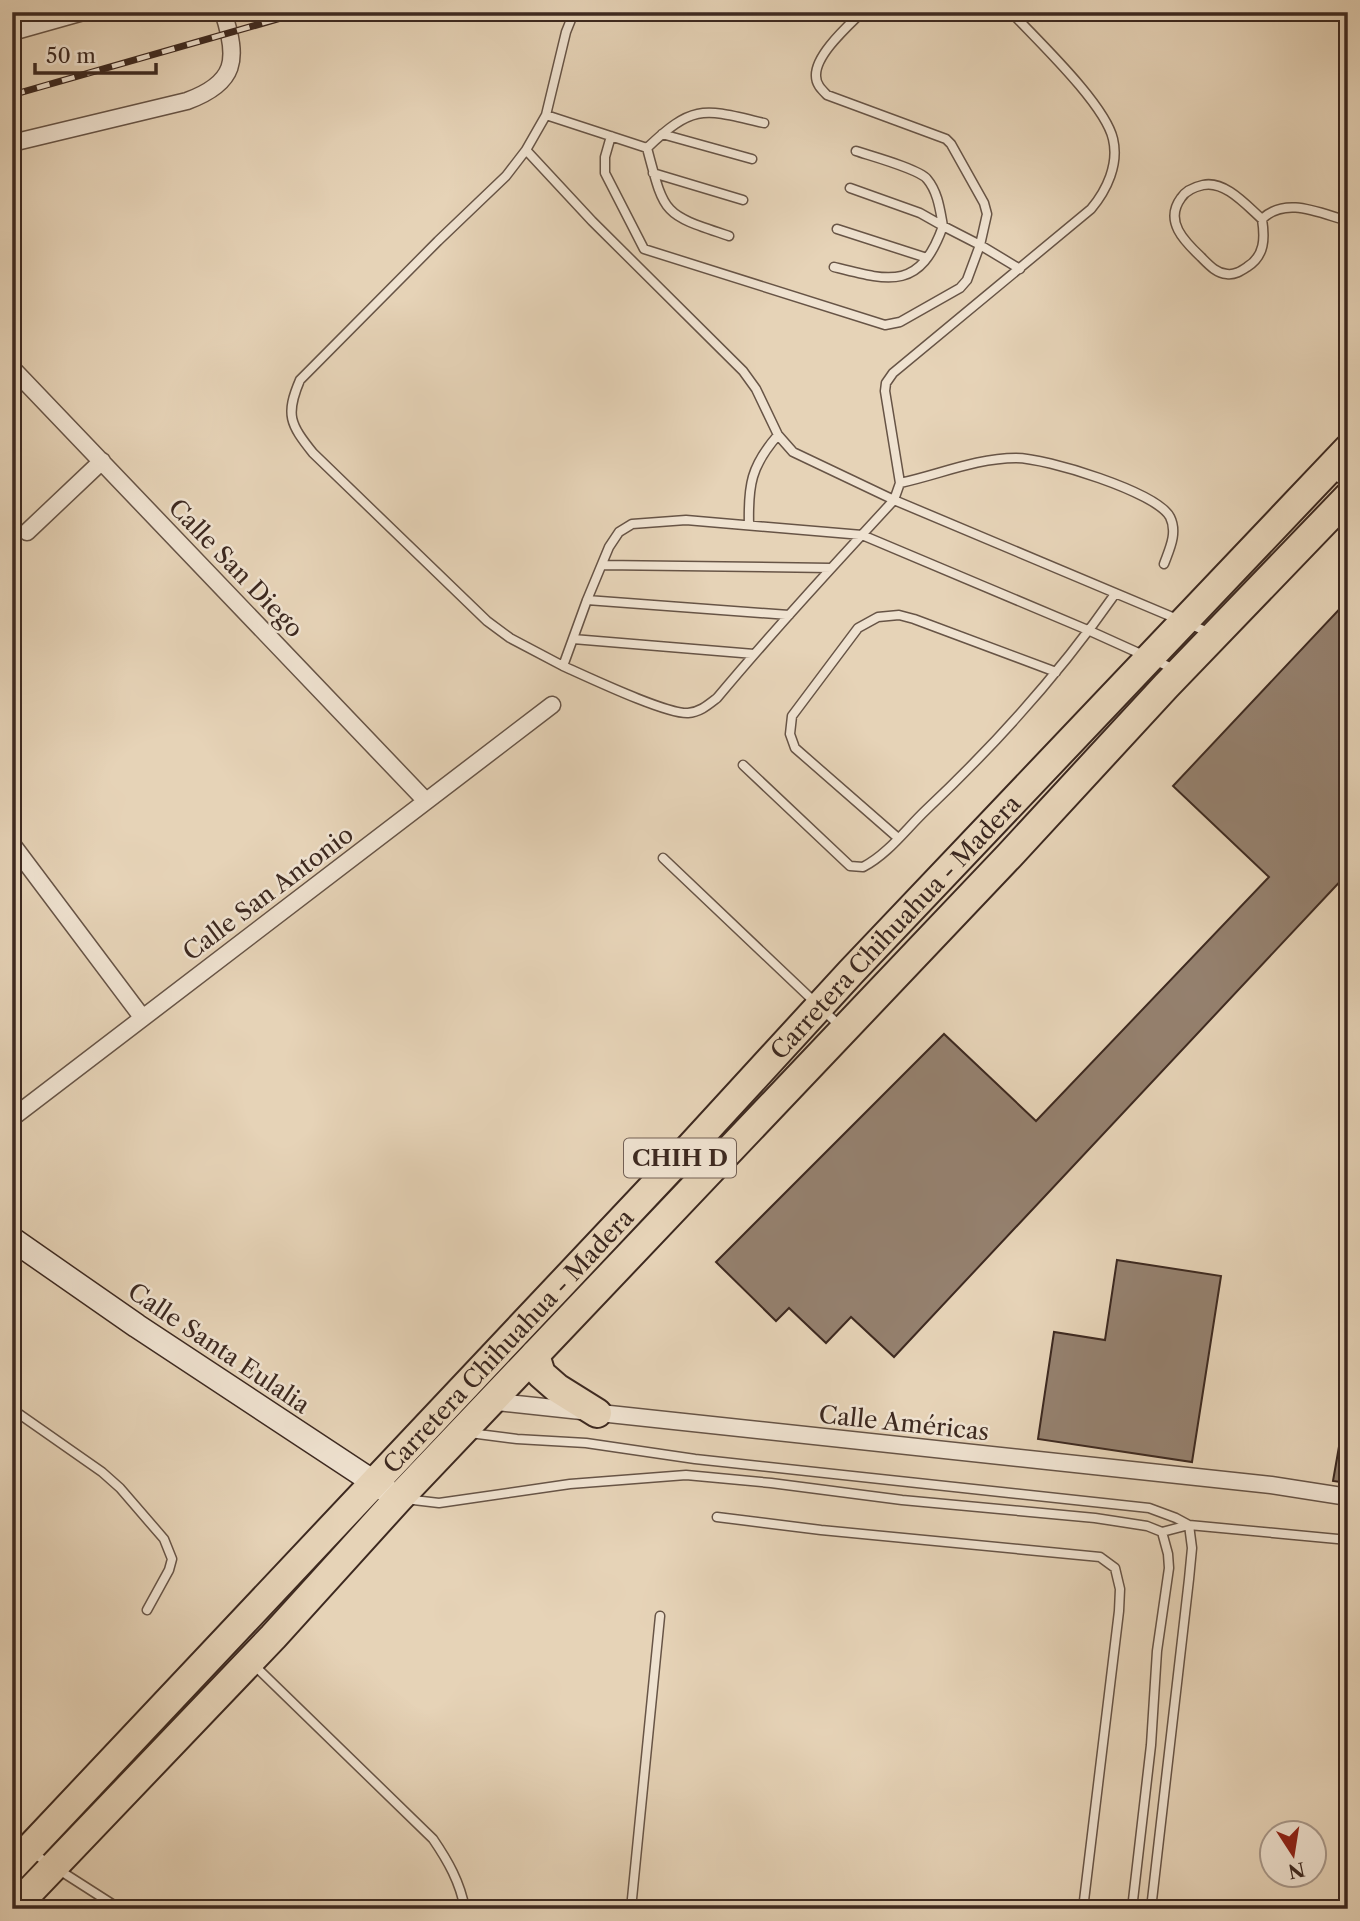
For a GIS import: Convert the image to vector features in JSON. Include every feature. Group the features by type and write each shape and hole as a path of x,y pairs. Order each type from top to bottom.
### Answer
{"highway":[{"name":"Carretera Chihuahua - Madera","path":"13,1909 249,1661 399,1498 444,1429 455,1396 1183,623 1342,465"},
{"name":"Carretera Chihuahua - Madera","path":"20,1858 373,1482 444,1429 492,1401 1348,497"},
{"path":"986,832 990,850 1009,856"},
{"path":"939,880 960,880 972,895"},
{"path":"535,1355 541,1374 557,1388 597,1413"}],"street":[{"path":"12,32 83,12"},
{"path":"12,143 187,101 210,92 221,84 227,74 231,57 230,34 223,12"},
{"name":"Calle San Diego","path":"12,368 426,801"},
{"path":"27,532 102,461"},
{"name":"Calle San Antonio","path":"12,1118 551,705"},
{"path":"12,844 142,1017"},
{"name":"Calle Santa Eulalia","path":"12,1238 137,1326 399,1498"},
{"name":"Calle Américas","path":"455,1396 1271,1485 1348,1497"}],"lane":[{"path":"574,12 566,32 546,115 526,150 506,176 438,240 300,380 291,401 290,416 296,432 313,453 487,621 510,638 563,666 674,712 686,713 706,707 717,698 894,500 900,484 886,383 893,373 1091,209 1103,195 1109,181 1114,140 1109,127 1087,94 1011,12"},
{"path":"611,136 605,157 605,173 645,248 885,324 900,322 960,288 967,279 987,214 984,203 946,139 827,95 818,85 818,64 834,41 862,12"},
{"path":"647,148 682,118 697,112 712,111 764,123"},
{"path":"546,115 647,148"},
{"path":"662,134 752,159"},
{"path":"647,148 664,205 671,213 729,236"},
{"path":"526,150 743,371 756,389 785,445 804,458 894,500 1215,635"},
{"path":"834,267 894,279 927,258 943,226 940,205 929,180 922,174 856,151"},
{"path":"653,173 743,200"},
{"path":"1207,184 1229,192 1262,219 1264,247 1253,264 1236,274 1226,274 1216,271 1186,243 1175,225 1173,209 1183,194 1207,184"},
{"path":"850,188 920,213 1020,269"},
{"path":"1262,219 1271,211 1284,206 1348,221"},
{"path":"837,229 927,258"},
{"path":"749,525 750,484 755,466 778,435"},
{"path":"900,484 978,462 1018,458 1046,461 1079,470 1135,493 1170,516 1172,542 1164,564"},
{"path":"563,666 601,565 619,532 632,524 686,520 862,535 1151,657 1180,672"},
{"path":"601,565 831,568"},
{"path":"743,765 850,866 858,868 870,864 1000,737 1090,631 1115,594"},
{"path":"587,600 789,615"},
{"path":"898,838 796,748 790,734 792,716 858,628 878,617 899,615 914,618 1056,672"},
{"path":"572,639 754,654"},
{"path":"663,858 843,1029"},
{"path":"12,1409 102,1472 120,1488 164,1539 172,1559 169,1570 146,1610"},
{"path":"444,1429 1149,1508 1189,1525"},
{"path":"399,1498 439,1503 570,1484 686,1475 1095,1518 1147,1526 1162,1532 1189,1525 1348,1540"},
{"path":"717,1517 1100,1558 1115,1568 1120,1589 1119,1611 1083,1909"},
{"path":"1151,1909 1188,1590 1192,1548 1189,1525"},
{"path":"1132,1909 1151,1745 1157,1651 1169,1568 1162,1532"},
{"path":"631,1909 660,1616"},
{"path":"249,1661 433,1839 453,1872 465,1909"},
{"path":"20,1858 52,1867 120,1909"}],"building":[{"path":"1348,600 1348,873 894,1357 851,1317 826,1343 789,1308 776,1321 716,1262 944,1034 1036,1121 1269,877 1173,786"},
{"path":"1117,1260 1221,1276 1192,1462 1038,1439 1054,1332 1105,1340"},
{"path":"1341,1435 1348,1435 1348,1483 1333,1481"}],"railway":[{"path":"12,95 302,12"}]}
